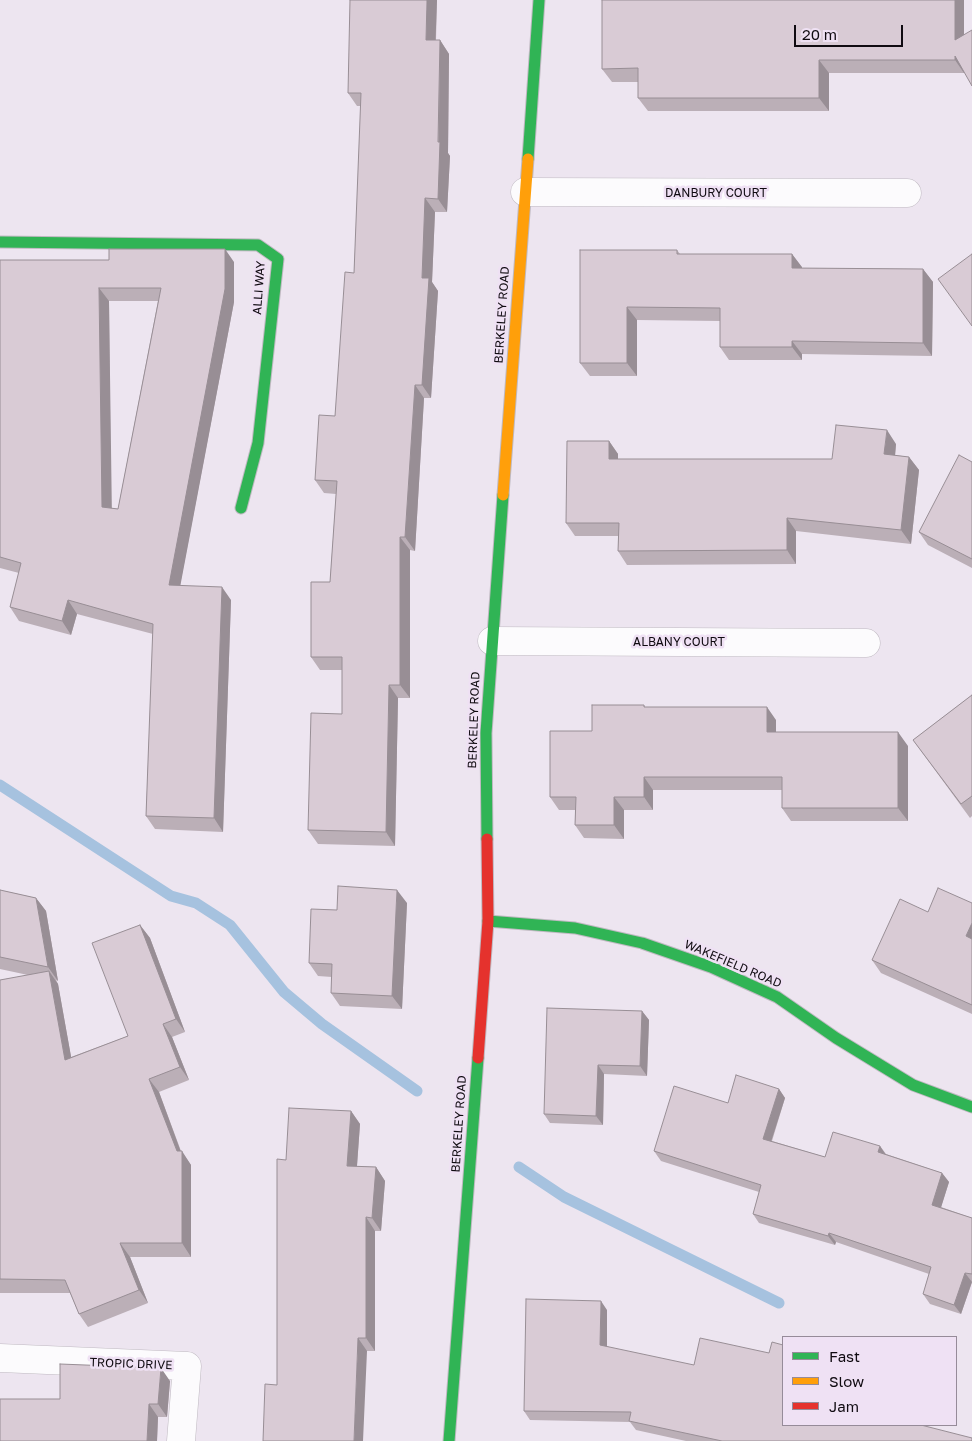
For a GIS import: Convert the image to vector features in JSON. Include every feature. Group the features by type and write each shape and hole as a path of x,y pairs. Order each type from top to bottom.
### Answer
{"street":[{"name":"BERKELEY ROAD","path":"449,1441 488,921 486,733 539,0"},
{"name":"DANBURY COURT","path":"525,192 907,193"},
{"name":"ALLI WAY","path":"0,242 258,245 278,259 258,443 241,508"},
{"name":"ALBANY COURT","path":"492,641 866,643"},
{"name":"WAKEFIELD ROAD","path":"488,921 575,928 642,943 711,967 777,997 836,1038 912,1085 972,1107"},
{"name":"TROPIC DRIVE","path":"0,1358 187,1366 181,1441"}],"building":[{"path":"350,0 427,0 426,40 440,40 438,199 425,198 422,278 429,278 422,385 415,385 405,537 400,537 400,685 389,685 386,832 308,830 311,713 342,714 342,657 311,657 311,582 330,582 337,481 315,480 319,415 335,416 345,272 354,273 361,93 348,93"},
{"path":"602,0 955,0 955,40 972,30 972,86 955,56 955,60 819,60 819,98 638,98 638,68 602,69"},
{"path":"109,249 225,249 225,289 169,585 222,587 214,818 146,816 153,624 68,600 62,621 10,607 21,563 0,557 0,260 109,260","holes":["99,288 161,288 118,509 102,507"]},
{"path":"580,250 677,250 677,254 792,254 792,268 923,269 923,343 792,341 792,347 720,347 720,308 627,307 627,363 580,363"},
{"path":"972,254 972,326 938,279"},
{"path":"836,425 887,430 884,454 909,457 901,530 787,518 787,550 618,551 619,523 566,523 567,441 609,441 609,459 832,459"},
{"path":"959,455 972,462 972,559 919,532"},
{"path":"972,695 972,796 961,804 913,740"},
{"path":"592,705 767,707 767,732 898,732 898,808 782,808 782,777 644,777 644,797 614,797 614,825 575,825 576,797 550,797 550,731 592,731"},
{"path":"338,886 397,890 392,996 331,993 332,964 309,963 311,909 337,910"},
{"path":"938,888 972,903 972,923 966,936 972,939 972,1005 872,960 900,899 928,912"},
{"path":"0,890 36,898 48,967 0,957"},
{"path":"140,925 176,1019 163,1024 180,1067 149,1079 177,1151 182,1151 182,1243 120,1243 139,1290 79,1314 65,1280 0,1279 0,980 49,971 65,1060 128,1036 92,943"},
{"path":"547,1008 642,1011 640,1066 598,1065 596,1116 544,1114"},
{"path":"736,1075 779,1089 763,1139 825,1157 833,1132 880,1146 878,1152 942,1173 932,1205 972,1218 972,1274 965,1273 954,1305 923,1294 931,1267 829,1233 828,1236 753,1214 761,1185 654,1151 674,1086 728,1103"},
{"path":"289,1108 351,1111 347,1166 376,1167 372,1218 366,1217 366,1338 358,1338 354,1441 263,1441 265,1384 277,1385 277,1159 286,1160"},
{"path":"526,1299 601,1301 600,1345 694,1365 700,1338 769,1353 772,1342 782,1345 782,1426 925,1426 972,1438 972,1441 722,1441 629,1421 631,1412 524,1411"},
{"path":"60,1364 161,1368 158,1404 149,1404 147,1441 0,1441 0,1399 60,1399"}],"waterway":[{"path":"0,785 171,896 196,903 230,925 284,992 322,1024 417,1091"},
{"path":"519,1167 564,1197 779,1303"}],"traffic: fast":[{"path":"528,159 539,0"},
{"path":"0,242 258,245 278,259 258,443 241,508"},
{"path":"487,839 486,733 503,495"},
{"path":"488,921 575,928 642,943 711,967 777,997 836,1038 913,1085 972,1107"},
{"path":"449,1441 478,1058"}],"traffic: slow":[{"path":"503,495 528,159"}],"traffic: jam":[{"path":"478,1058 488,921 487,839"}]}
